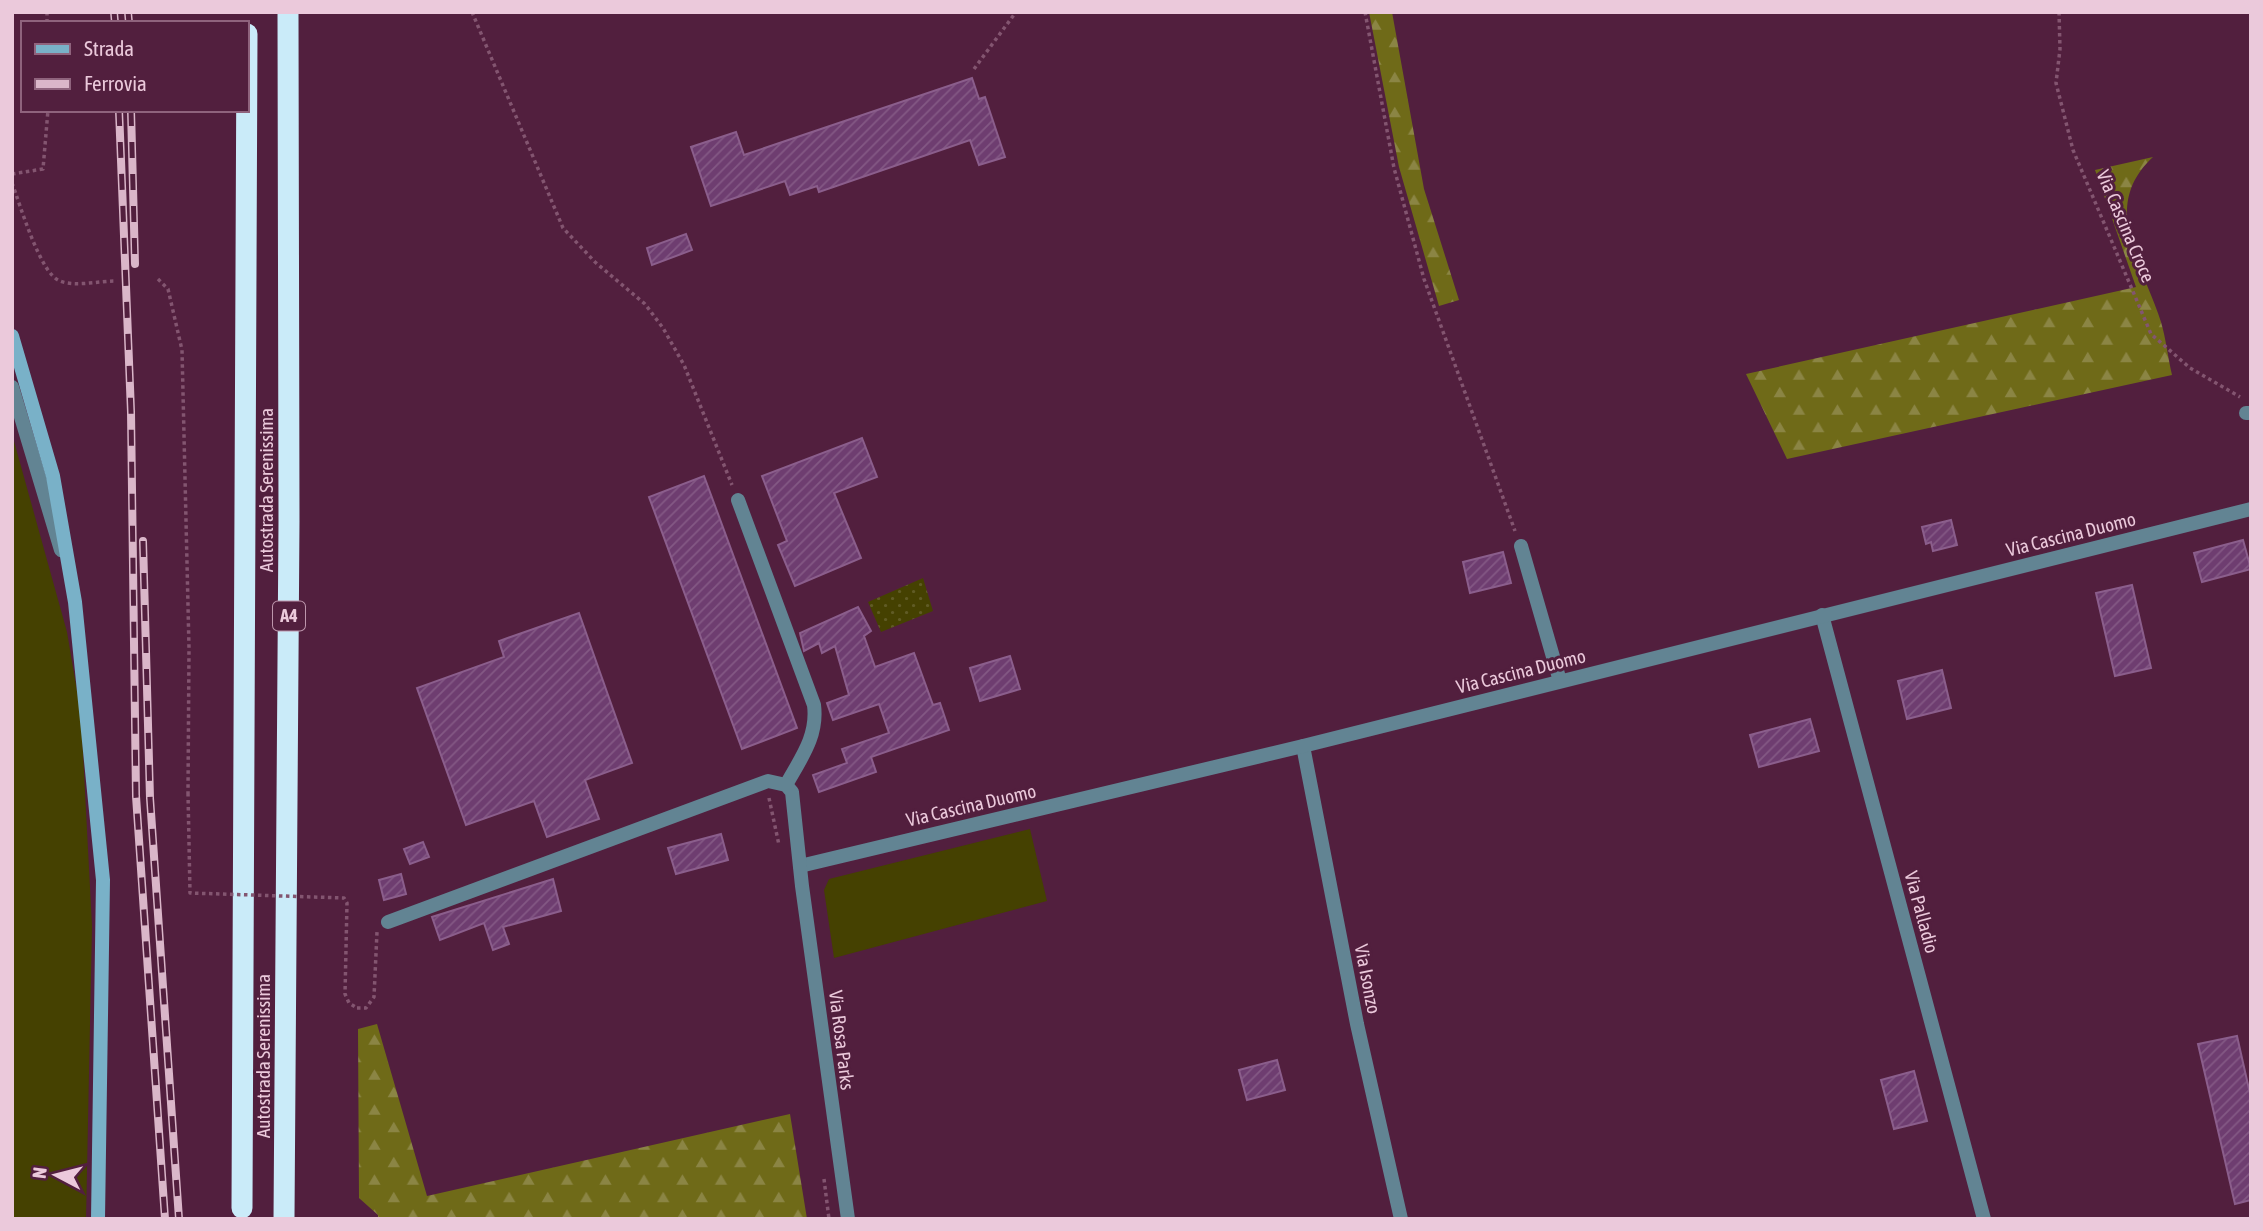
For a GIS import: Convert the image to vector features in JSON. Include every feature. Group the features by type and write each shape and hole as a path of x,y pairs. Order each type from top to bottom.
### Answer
{"highway":[{"name":"Autostrada Serenissima","path":"284,1219 289,521 288,12"},
{"name":"Autostrada Serenissima","path":"242,1208 247,112"}],"street":[{"path":"12,336 53,476 75,602 103,880 98,1219"},
{"path":"12,387 75,602"},
{"path":"383,923 768,781 786,785 813,735 816,722 814,705 738,500"},
{"name":"Via Cascina Duomo","path":"800,866 1303,746 2251,509"},
{"path":"1521,547 1560,681"},
{"name":"Via Palladio","path":"1822,615 1984,1219"},
{"name":"Via Isonzo","path":"1303,746 1357,1024 1401,1219"},
{"name":"Via Rosa Parks","path":"786,785 792,792 848,1219"}],"path":[{"path":"472,12 563,228 595,262 645,304 663,328 684,365 738,500"},
{"path":"974,69 1016,12"},
{"path":"1365,12 1394,168 1424,279 1521,547"},
{"name":"Via Cascina Croce","path":"2059,12 2060,49 2056,83 2073,150 2151,334 2190,368 2248,409"},
{"path":"12,174 43,169 48,112"},
{"path":"12,183 44,265 54,279 65,283 115,281"},
{"path":"158,279 167,289 182,350 189,648 190,893 344,898 347,903 345,994 349,1003 357,1008 366,1008 374,997 383,923"},
{"path":"763,794 769,799 779,847"},
{"path":"823,1177 829,1219"}],"shaded area":[{"path":"12,434 67,632 81,715 92,926 86,1219 12,1219"},
{"path":"923,578 933,611 881,632 868,602"},
{"path":"1030,829 1047,901 834,958 824,890 829,879"}],"green space":[{"path":"1369,12 1392,12 1424,189 1459,300 1439,306 1399,167"},
{"path":"2153,157 2137,176 2129,196 2127,216 2136,258 2161,322 2172,375 1787,459 1746,374 2136,287 2095,170"},
{"path":"377,1024 427,1196 790,1114 807,1219 378,1219 378,1215 359,1198 358,1029"}],"building":[{"path":"972,78 979,99 985,97 1005,157 979,165 970,140 819,192 817,186 790,195 785,181 711,206 691,147 736,132 744,155"},
{"path":"686,234 692,250 652,265 647,248"},
{"path":"862,438 877,477 834,493 861,558 795,586 778,545 787,541 762,476"},
{"path":"704,476 797,728 742,749 649,497"},
{"path":"1951,520 1957,545 1933,551 1931,542 1926,544 1922,527"},
{"path":"2243,540 2251,569 2202,582 2194,553"},
{"path":"1503,552 1511,583 1470,593 1463,562"},
{"path":"2132,585 2151,668 2115,676 2096,593"},
{"path":"858,607 871,631 864,636 875,667 914,653 933,705 940,703 949,730 871,757 876,772 819,792 813,775 847,763 842,749 889,733 879,704 833,720 827,703 849,695 835,646 822,653 819,643 804,651 800,633"},
{"path":"579,613 632,763 585,780 599,819 547,837 534,801 466,825 417,688 504,657 499,641"},
{"path":"1010,656 1020,689 980,701 970,668"},
{"path":"1942,670 1951,708 1907,719 1898,681"},
{"path":"1810,719 1819,751 1759,767 1750,735"},
{"path":"721,834 728,860 676,874 668,848"},
{"path":"423,842 429,857 410,864 404,849"},
{"path":"401,874 406,894 384,900 379,880"},
{"path":"553,879 561,911 503,927 509,944 493,950 484,923 440,940 432,917"},
{"path":"2237,1036 2251,1098 2251,1200 2235,1204 2198,1044"},
{"path":"1277,1060 1285,1090 1247,1100 1239,1070"},
{"path":"1914,1071 1927,1121 1894,1129 1881,1080"}],"railway":[{"path":"114,12 115,21"},
{"path":"128,12 129,21"},
{"path":"119,112 131,412 136,796 165,1219"},
{"path":"131,112 135,264"},
{"path":"143,541 150,798 179,1219"}]}
